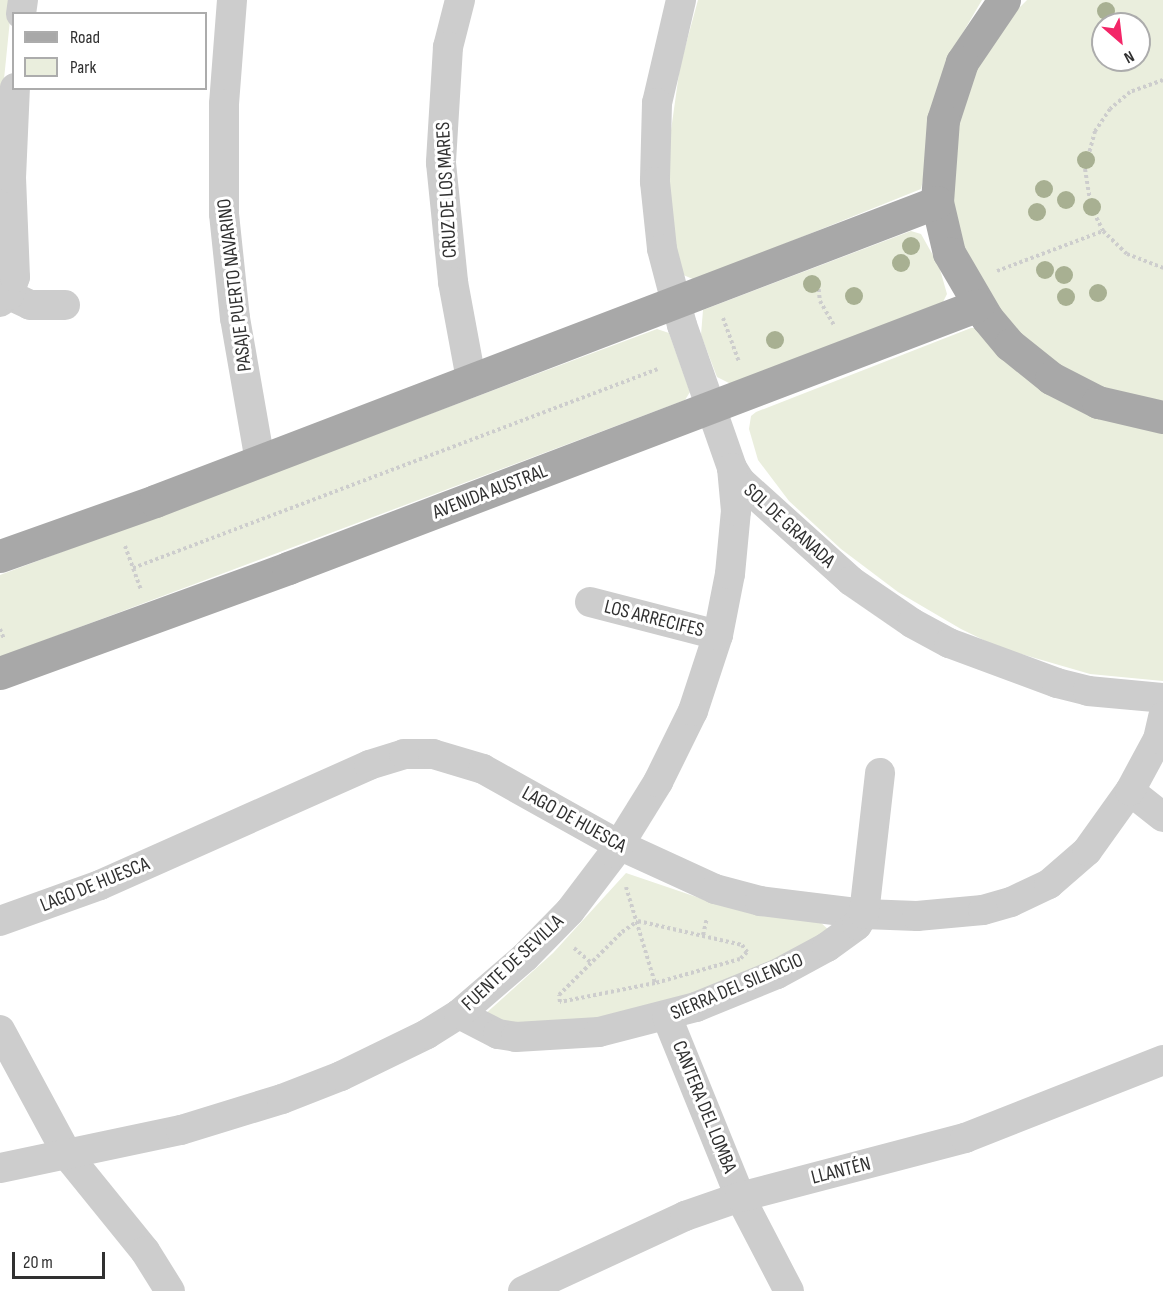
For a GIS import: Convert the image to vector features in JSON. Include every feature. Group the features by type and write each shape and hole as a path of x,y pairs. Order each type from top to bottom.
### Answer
{"main road":[{"path":"1004,0 972,44 948,100 939,141 937,202 949,253 971,295 1010,345 1051,378 1098,402 1163,417"},
{"path":"0,556 260,461 937,202"},
{"name":"AVENIDA AUSTRAL","path":"0,673 751,393 971,295"}],"street":[{"path":"226,0 232,0"},
{"name":"PASAJE PUERTO NAVARINO","path":"232,0 224,104 224,214 235,318 260,461"},
{"name":"CRUZ DE LOS MARES","path":"460,0 448,47 441,163 450,258 471,379"},
{"name":"SOL DE GRANADA","path":"681,0 665,62 655,142 662,249 675,302 713,407 732,468 755,497 850,581 912,623 948,643 1056,683 1088,691 1163,698"},
{"path":"15,90 11,178 16,261 5,298 30,305 65,305"},
{"name":"FUENTE DE SEVILLA","path":"0,1168 68,1156 162,1135 282,1099 394,1051 459,1014 553,930 618,845 677,747 707,675 718,635 736,511 732,468"},
{"name":"LOS ARRECIFES","path":"590,602 718,635"},
{"name":"LAGO DE HUESCA","path":"0,921 100,885 369,765 404,754 433,754 483,769 618,845 715,889 760,901 864,914 917,916 968,913 1026,897 1049,884 1087,850 1130,791 1158,739 1163,717"},
{"path":"864,914 880,773"},
{"path":"1130,791 1163,817"},
{"name":"SIERRA DEL SILENCIO","path":"459,1014 498,1034 528,1037 599,1032 668,1017 751,985 804,960 846,935 864,914"},
{"name":"CANTERA DEL LOMBA","path":"668,1017 740,1197 789,1291"},
{"path":"0,1030 68,1156 145,1251 170,1291"},
{"name":"LLANTÉN","path":"523,1291 646,1232 740,1197 965,1138 1163,1060"}],"path":[{"path":"1163,80 1130,92 1110,110 1095,131 1087,156 1085,182 1091,207 1103,231 1127,254 1163,268"},
{"path":"971,295 1103,231"},
{"path":"818,280 822,308 838,327"},
{"path":"720,309 751,393"},
{"path":"133,568 658,369"},
{"path":"122,537 143,595"},
{"path":"618,845 635,923 668,1017"},
{"path":"646,921 746,948 745,956 740,958 655,983 564,1003 558,999 635,923 646,921"}],"green space":[{"path":"0,0 12,0 2,99 0,290"},
{"path":"698,0 982,0 951,53 921,189 695,280 681,274 672,242 668,152 680,66"},
{"path":"1027,0 1163,0 1163,401 1103,388 1060,365 1021,334 1000,309 963,247 953,201 958,123 977,68 1008,19"},
{"path":"911,231 921,234 939,266 947,294 943,302 731,384 717,377 701,335 703,310"},
{"path":"971,328 977,328 1163,430 1163,681 1090,674 1000,648 961,629 898,592 841,549 789,501 758,460 749,429 751,416 756,412"},
{"path":"657,329 669,333 690,392 685,400 0,657 0,575"},
{"path":"626,873 723,906 818,920 831,932 685,1003 537,1029 484,1015 553,953"}]}
